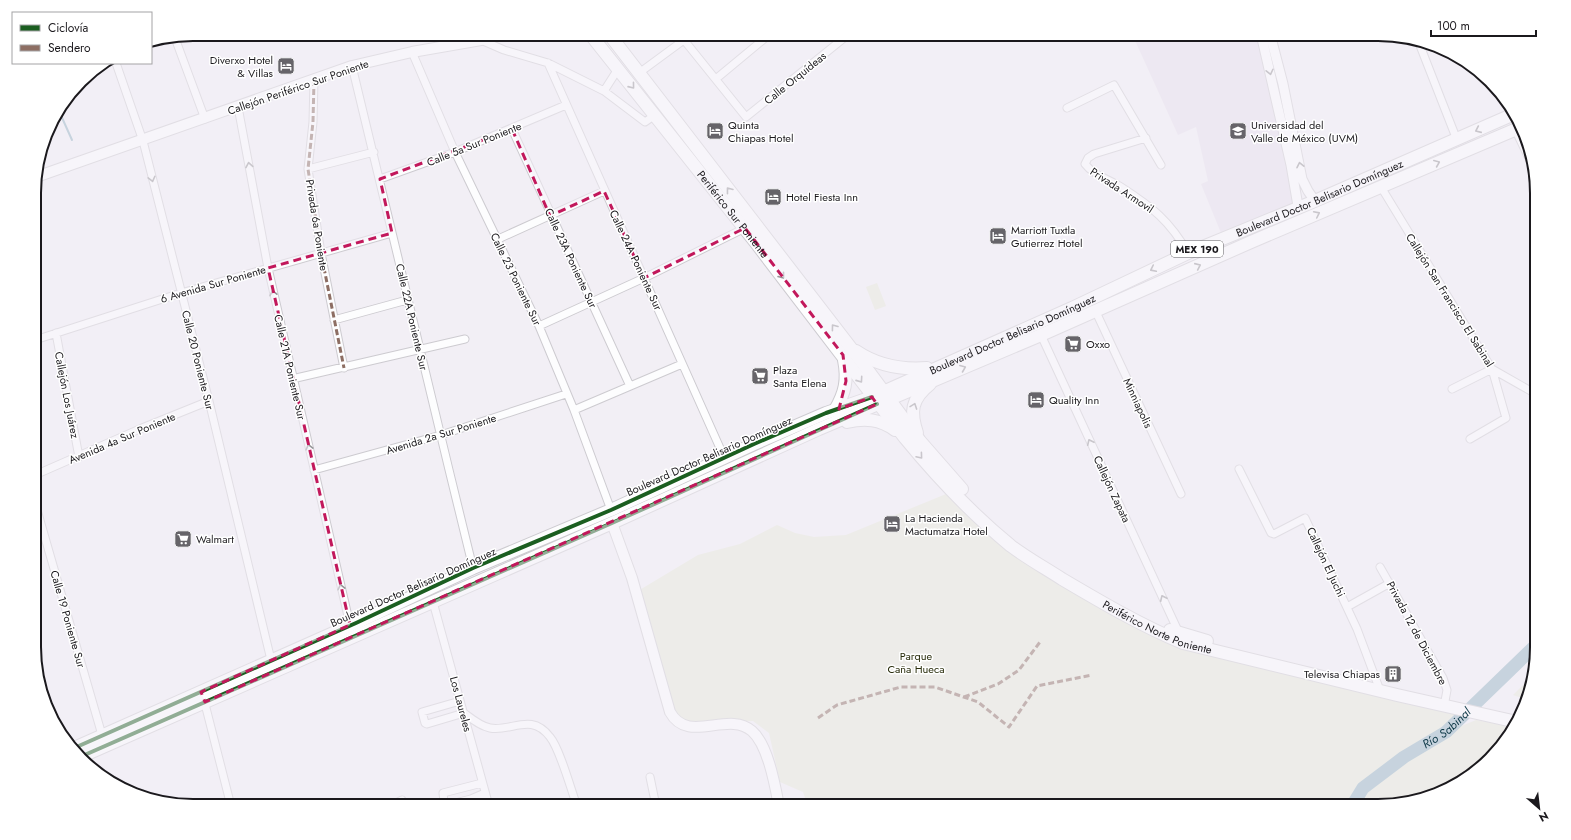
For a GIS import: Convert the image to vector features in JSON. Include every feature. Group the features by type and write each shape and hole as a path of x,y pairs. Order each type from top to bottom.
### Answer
{"main road":[{"name":"Callejón Periférico Sur Poniente","path":"42,175 143,141 352,66 412,52 475,41"},
{"name":"Periférico Sur Poniente","path":"595,41 655,115 738,210 770,243 880,398"},
{"name":"Periférico Sur Poniente","path":"614,41 738,210 745,228 845,350"},
{"name":"Boulevard Doctor Belisario Domínguez","path":"78,746 203,697 433,602 830,425 880,398 1188,253 1457,140 1509,116"},
{"name":"Boulevard Doctor Belisario Domínguez","path":"937,372 1041,336 1245,245 1381,187 1514,126"},
{"path":"756,242 764,245 770,243"},
{"path":"835,410 843,396 846,381 845,350 878,364 907,370 937,372"},
{"path":"920,441 913,421 912,413 914,405 937,372"},
{"name":"Boulevard Doctor Belisario Domínguez","path":"85,755 203,697 271,660 473,568 611,510 724,457 835,410 880,398"},
{"name":"Periférico Norte Poniente","path":"880,398 956,483 1016,541 1049,565 1104,598 1181,638 1230,648 1445,701 1461,707"},
{"name":"Periférico Norte Poniente","path":"880,398 905,438 927,465 967,505 1012,546 1096,600 1156,632 1461,707 1513,717"},
{"path":"830,425 858,419 872,419 884,423 905,438"},
{"path":"612,523 632,578 670,712 675,721 682,726 734,724 751,730 762,744 777,799"},
{"name":"Periférico Norte Poniente","path":"1476,710 1511,720"}],"street":[{"path":"483,41 504,50 548,63 604,91 645,122 655,115"},
{"path":"639,73 683,41"},
{"path":"685,41 717,78 762,41"},
{"name":"Calle Orquídeas","path":"717,78 746,117 836,41"},
{"path":"1264,41 1270,54 1302,179 1308,192 1315,200"},
{"path":"1270,41 1270,54 1298,206"},
{"path":"176,42 205,119"},
{"path":"1421,47 1457,140"},
{"name":"Calle 23 Poniente Sur","path":"412,52 455,152 496,240 539,326 566,394 574,410 611,510"},
{"name":"Calle 24A Poniente Sur","path":"548,63 724,457"},
{"name":"Calle 20 Poniente Sur","path":"116,64 143,141 209,401 271,660"},
{"name":"Calle 22A Poniente Sur","path":"352,66 374,152 407,300 473,568"},
{"path":"604,91 618,70"},
{"name":"Privada 6a Poniente","path":"314,80 313,122 308,169 321,253 344,368"},
{"path":"1067,108 1114,85 1161,165"},
{"name":"Calle 5a Sur Poniente","path":"380,179 455,152 566,105"},
{"name":"Calle 21A Poniente Sur","path":"238,107 268,268 292,379 350,625"},
{"name":"Calle 23A Poniente Sur","path":"512,129 550,216 592,302 630,386"},
{"name":"Privada Armovil","path":"1146,138 1094,154 1088,158 1085,164 1090,171 1120,186 1162,216 1175,230 1188,253"},
{"path":"308,169 374,152"},
{"name":"Callejón San Francisco El Sabinal","path":"1381,187 1492,369 1530,391"},
{"path":"496,240 604,191"},
{"path":"539,326 644,278 745,228"},
{"name":"6 Avenida Sur Poniente","path":"41,338 181,293 392,233"},
{"path":"334,320 407,300"},
{"name":"Minniapolis","path":"1096,312 1181,494"},
{"name":"Callejón Los Juárez","path":"56,333 79,457"},
{"name":"Callejón Zapata","path":"1041,336 1181,638"},
{"path":"292,379 465,339"},
{"path":"574,410 682,364"},
{"path":"1452,389 1492,369 1506,418 1470,439"},
{"name":"Avenida 2a Sur Poniente","path":"314,470 441,435 566,394"},
{"name":"Avenida 4a Sur Poniente","path":"41,473 142,428 209,401"},
{"name":"Callejón El Juchi","path":"1239,469 1271,533 1274,534 1306,518 1347,606 1378,685"},
{"name":"Calle 19 Poniente Sur","path":"41,524 102,736"},
{"name":"Privada 12 de Diciembre","path":"1380,567 1443,678 1447,690 1445,701"},
{"path":"1347,606 1390,583"},
{"name":"Los Laureles","path":"433,602 487,799"},
{"path":"203,697 229,799"},
{"path":"460,701 424,711 422,714 427,724 464,713 479,724 490,728 501,729 522,723 532,725 550,737 555,746 574,799"},
{"path":"650,777 655,799"},
{"path":"444,799 444,793 482,783"},
{"path":"469,799 485,793"}],"highlighted area":[{"path":"512,129 550,216 604,191 644,278 745,228 843,355 846,381 839,409 872,397 877,404 205,702 201,692 350,625 268,268 392,233 380,179"}],"shaded area":[{"name":"Universidad del Valle de México (UVM)","path":"1135,41 1258,41 1296,202 1221,233 1201,184 1208,181 1196,127 1178,135"}],"green space":[{"path":"877,283 886,306 875,310 866,287"},
{"name":"Parque Caña Hueca","path":"951,492 1068,587 1161,640 1203,652 1464,714 1447,732 1476,720 1508,726 1499,740 1486,755 1471,768 1454,779 1427,791 1398,798 806,799 803,792 780,782 769,733 753,721 684,724 674,712 638,591 698,555 740,544 777,525 795,533 814,537 846,535"},
{"path":"1526,682 1521,698 1513,695"}],"waterway":[{"path":"61,116 72,140"},
{"name":"Río Sabinal","path":"1356,799 1363,788 1404,757 1446,732 1530,651"}],"marked path":[{"path":"314,80 313,122 308,169 321,253 344,368"},
{"path":"964,697 998,684 1019,670 1040,642"},
{"path":"818,718 837,705 901,687 935,687 978,702 1009,727 1037,686 1092,675"}],"cycle path":[{"path":"78,746 356,623 473,568 611,510 754,444 826,413 872,397"},
{"path":"85,755 612,523 877,404"}],"place":[{"name":"Diverxo Hotel & Villas","path":"286,66"},
{"name":"Quinta Chiapas Hotel","path":"715,131"},
{"name":"Universidad del Valle de México (UVM)","path":"1238,131"},
{"name":"Hotel Fiesta Inn","path":"773,197"},
{"name":"Marriott Tuxtla Gutierrez Hotel","path":"998,236"},
{"name":"Oxxo","path":"1073,344"},
{"name":"Plaza Santa Elena","path":"760,376"},
{"name":"Quality Inn","path":"1036,400"},
{"name":"La Hacienda Mactumatza Hotel","path":"892,524"},
{"name":"Walmart","path":"183,539"},
{"name":"Televisa Chiapas","path":"1393,674"}]}
